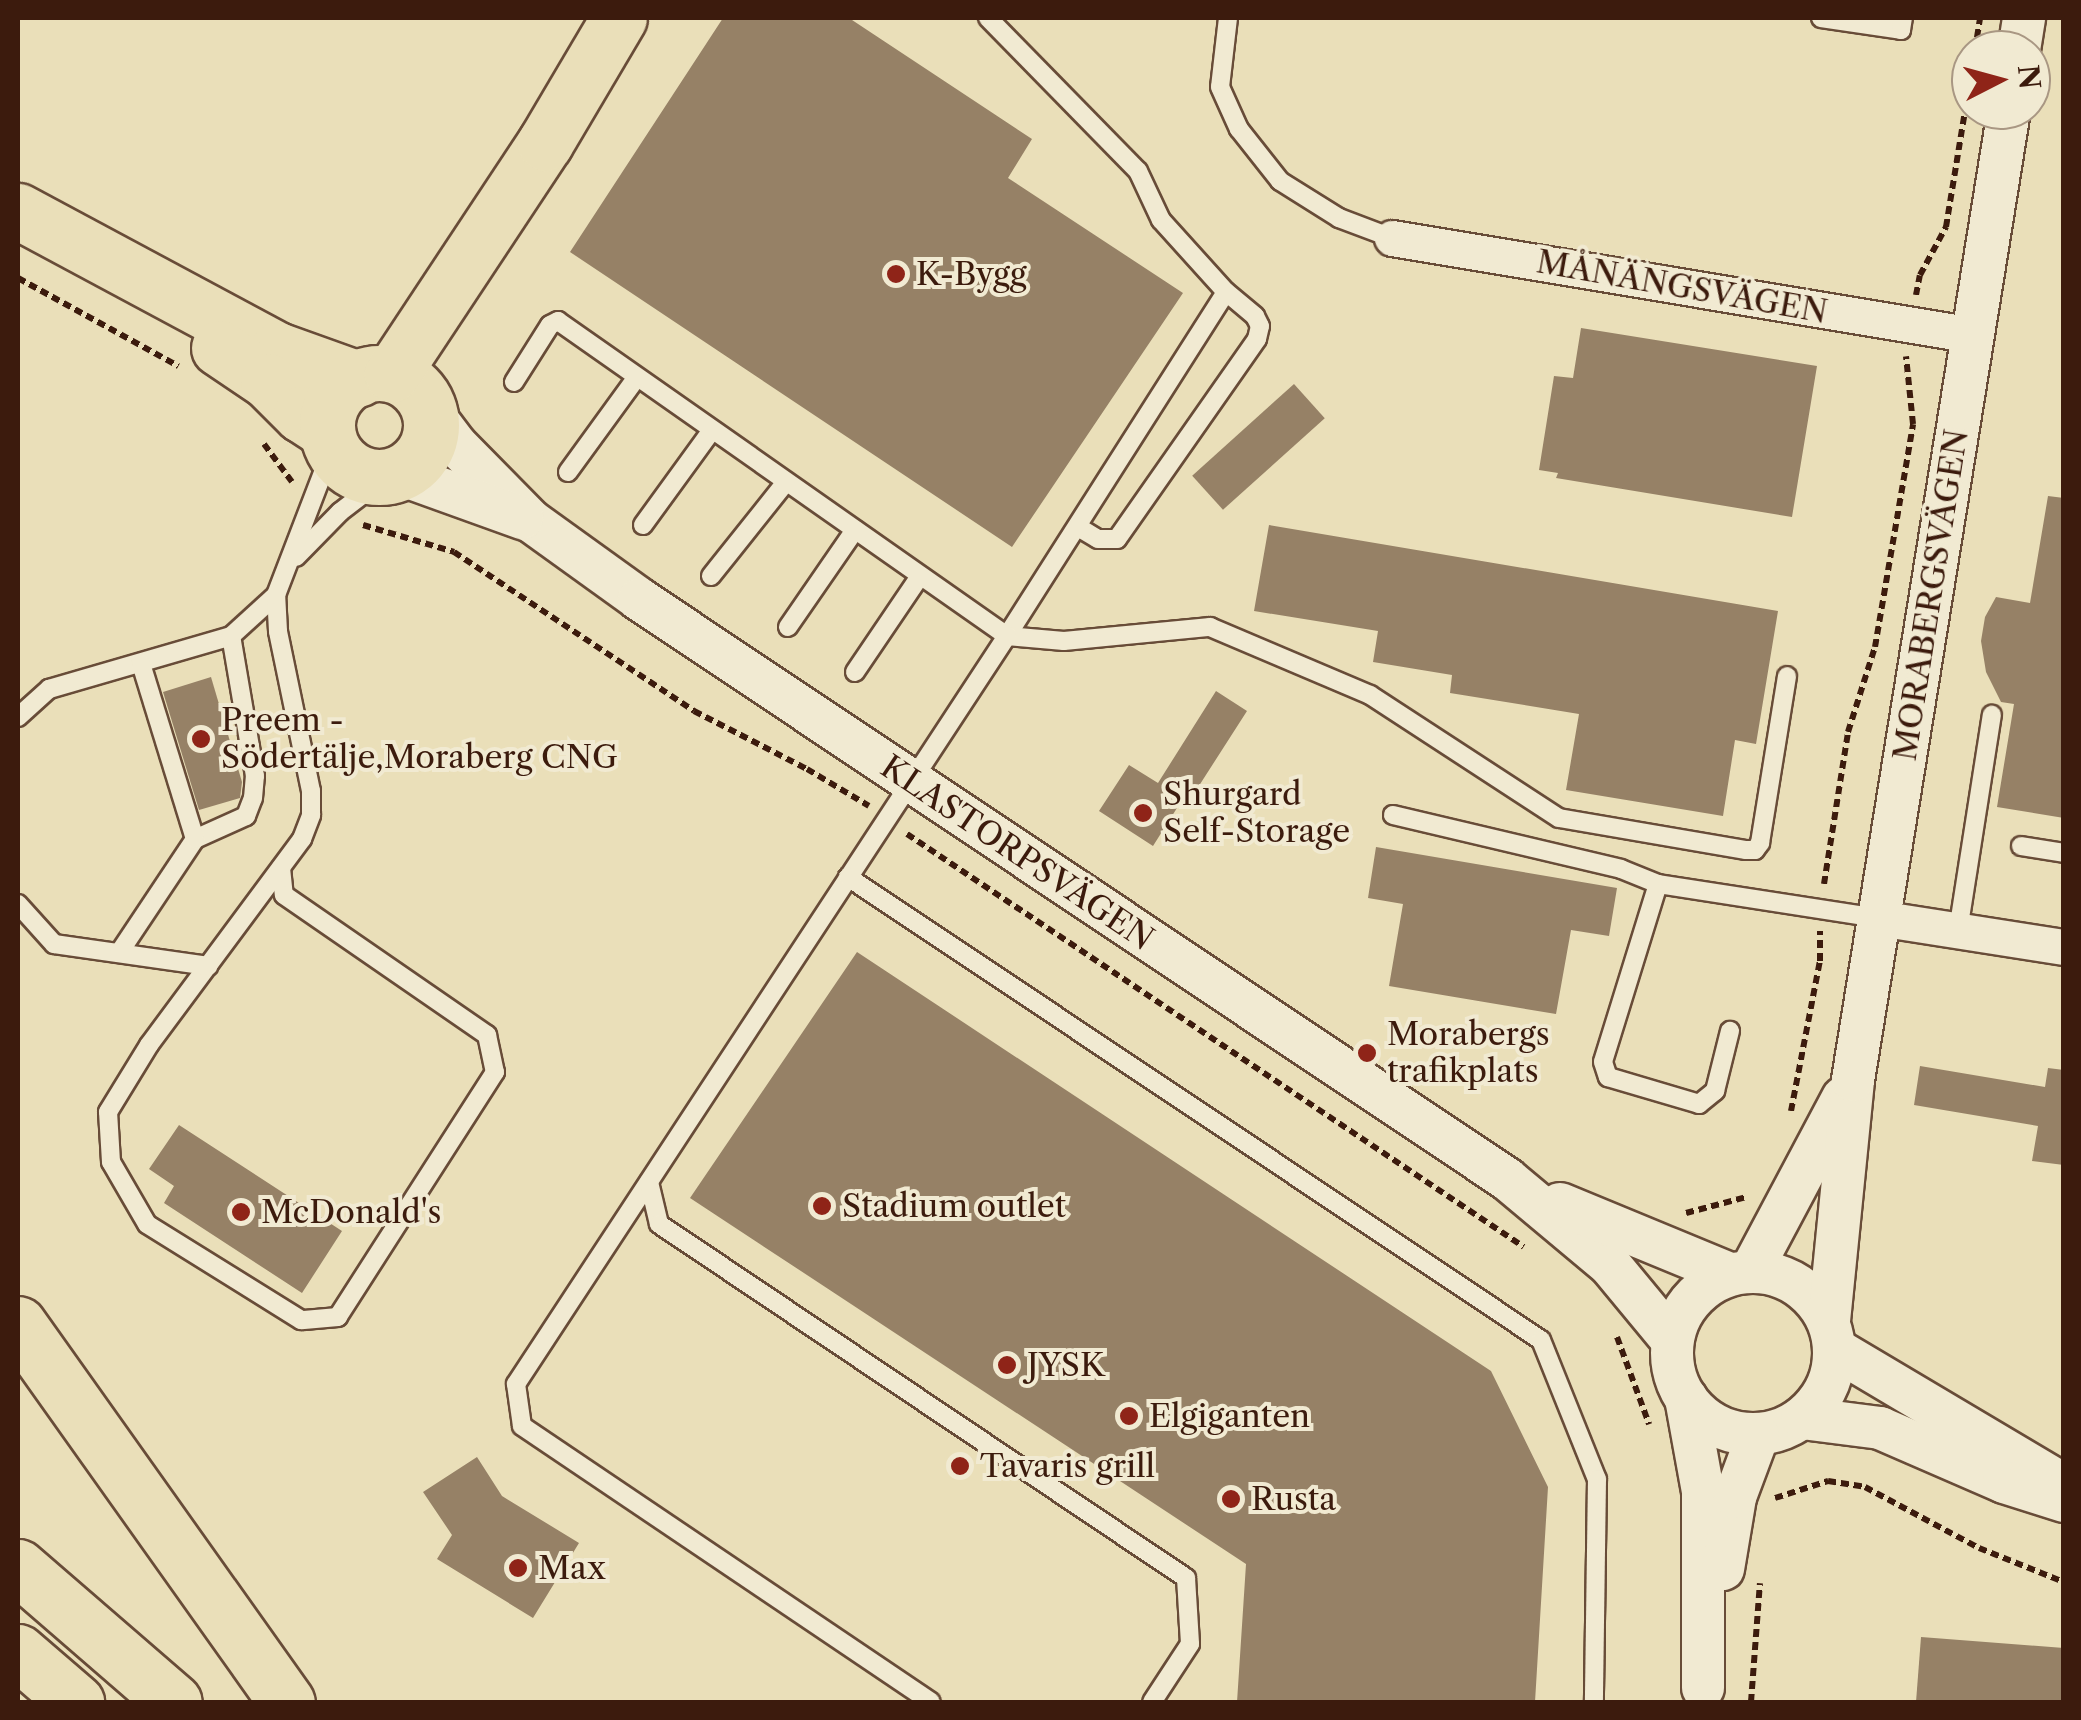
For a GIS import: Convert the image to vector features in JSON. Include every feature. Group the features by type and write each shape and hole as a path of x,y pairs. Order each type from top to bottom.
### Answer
{"main road":[{"path":"393,387 618,18"},
{"path":"18,211 276,350 393,387 428,444 415,464 392,476 366,477 324,459 301,414 268,380 229,354 18,246"},
{"path":"324,459 330,409 338,393 393,387"},
{"path":"18,1324 287,1702"},
{"path":"18,1567 174,1702"},
{"path":"18,1652 76,1702"}],"street":[{"name":"MORABERGSVÄGEN","path":"1832,1335 1853,1080 2006,130"},
{"name":"MÅNÄNGSVÄGEN","path":"1392,238 1973,334"},
{"name":"KLASTORPSVÄGEN","path":"393,387 532,521 639,599 1507,1179 1610,1265 1672,1340"},
{"name":"KLASTORPSVÄGEN","path":"392,476 532,521"},
{"path":"1878,918 2060,951"},
{"name":"MORABERGSVÄGEN","path":"1741,1272 1853,1080"},
{"name":"KLASTORPSVÄGEN","path":"1507,1179 1609,1227 1741,1272"},
{"path":"1686,1398 1720,1428 1758,1434 1782,1430 1802,1418 1819,1401 1832,1376 1832,1335 1814,1298 1792,1280 1741,1272 1692,1299 1672,1340 1673,1370 1686,1398 1703,1492 1702,1695"},
{"path":"1832,1335 2064,1484"},
{"path":"1802,1418 1880,1428 2004,1482 2064,1502"},
{"path":"1702,1695 1735,1497 1758,1434"}],"lane":[{"path":"988,18 1138,171 1160,220 1226,292 1255,316 1260,326 1257,339 1118,539 1098,538 1078,527"},
{"path":"1228,18 1220,86 1239,130 1280,182 1339,218 1392,238"},
{"path":"1821,18 1900,30 1903,18"},
{"path":"931,1702 522,1426 516,1384 1078,527 1226,292"},
{"path":"514,382 550,324 558,321 1006,636 1064,642 1210,627 1370,695 1560,818 1755,850 1760,843 1787,676"},
{"path":"568,472 637,377"},
{"path":"643,526 712,430"},
{"path":"18,717 49,689 231,636 276,596 292,561 324,459"},
{"path":"292,561 340,512 392,476"},
{"path":"711,576 786,482"},
{"path":"788,627 855,530"},
{"path":"856,672 920,576"},
{"path":"276,596 278,631 311,791 311,815 302,839 150,1045 108,1112 111,1162 148,1224 301,1320 338,1317 496,1072 488,1036 284,895 281,868"},
{"path":"119,953 195,839 246,816 253,798 255,776 231,636"},
{"path":"141,662 195,839"},
{"path":"1958,930 1992,715"},
{"path":"1393,816 1620,869 1658,884 1878,918"},
{"path":"2021,846 2064,853"},
{"path":"848,877 1541,1340 1597,1479 1594,1702"},
{"path":"1658,884 1603,1062 1608,1077 1700,1104 1715,1091 1730,1031"},
{"path":"18,904 54,944 208,966"},
{"path":"649,1182 659,1224 1186,1578 1190,1644 1152,1702"}],"path":[{"path":"1787,1129 1820,961 1820,907 1848,732 1874,647 1913,424 1904,367 1910,325 1920,275 1946,228 1962,130"},
{"path":"18,278 194,375"},
{"path":"259,436 291,482 324,459"},
{"path":"340,512 371,529 454,552 694,712 808,769 1526,1249"},
{"path":"1613,1326 1652,1432"},
{"path":"1735,1497 1767,1502 1828,1481 1865,1487 1979,1548 2064,1582"},
{"path":"1751,1702 1761,1575"}],"building":[{"path":"723,18 849,18 1032,139 1008,178 1183,293 1012,547 570,252"},
{"path":"1581,328 1817,366 1792,517 1556,478 1558,473 1539,470 1554,376 1573,378"},
{"path":"1294,384 1325,418 1223,510 1192,476"},
{"path":"2048,496 2064,498 2064,818 1997,807 2014,704 2001,702 1986,672 1981,641 1985,617 1996,597 2030,603"},
{"path":"1269,525 1778,611 1756,744 1735,740 1723,816 1566,790 1579,714 1450,693 1452,675 1373,662 1378,631 1254,611"},
{"path":"211,677 242,782 240,798 199,810 163,692"},
{"path":"1216,691 1247,711 1195,792 1189,789 1153,846 1099,811 1129,765 1158,783"},
{"path":"1376,847 1617,888 1609,936 1571,930 1556,1014 1389,986 1403,904 1368,898"},
{"path":"857,952 1491,1371 1548,1487 1535,1702 1237,1702 1246,1564 690,1198"},
{"path":"1920,1066 2045,1087 2048,1068 2064,1070 2064,1165 2032,1161 2038,1126 1914,1105"},
{"path":"179,1125 342,1231 302,1293 164,1203 174,1186 149,1169"},
{"path":"477,1457 502,1496 579,1543 533,1618 437,1559 452,1535 423,1492"},
{"path":"1921,1637 2064,1648 2064,1702 1916,1702"}],"place":[{"name":"K-Bygg","path":"896,274"},
{"name":"Preem - Södertälje,Moraberg CNG","path":"201,739"},
{"name":"Shurgard Self-Storage","path":"1143,813"},
{"name":"Morabergs trafikplats","path":"1367,1053"},
{"name":"Stadium outlet","path":"822,1206"},
{"name":"McDonald's","path":"241,1212"},
{"name":"JYSK","path":"1007,1365"},
{"name":"Elgiganten","path":"1129,1416"},
{"name":"Tavaris grill","path":"960,1466"},
{"name":"Rusta","path":"1231,1499"},
{"name":"Max","path":"518,1568"}]}
